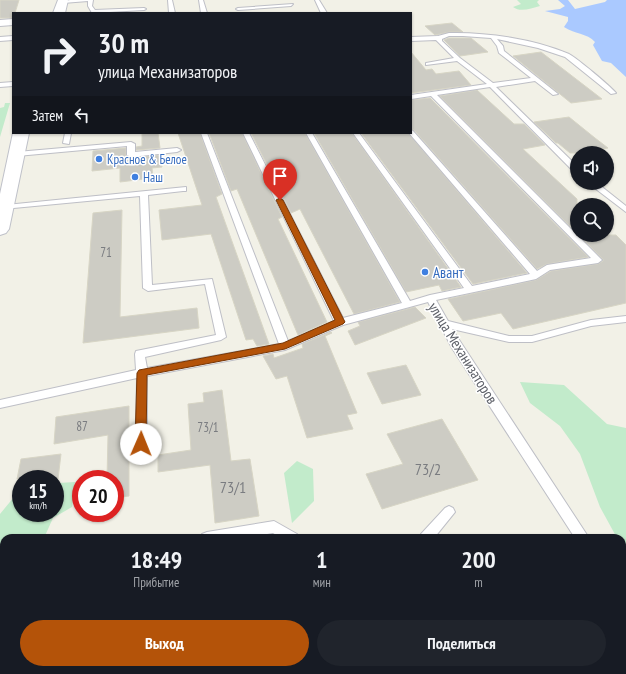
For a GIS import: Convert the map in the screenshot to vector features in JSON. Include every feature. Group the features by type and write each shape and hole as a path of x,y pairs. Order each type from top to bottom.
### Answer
{"main road":[{"path":"58,12 63,1"},
{"path":"0,229 21,134"}],"street":[{"path":"0,23 12,22"}],"lane":[{"path":"63,1 90,0 90,6 94,12 144,9"},
{"path":"170,0 172,12"},
{"path":"201,0 204,12"},
{"path":"238,9 292,7 290,0 296,0"},
{"path":"317,0 323,12"},
{"path":"265,7 267,12"},
{"path":"412,39 439,38 443,35 459,34 519,41 540,46 566,55 613,93"},
{"path":"0,39 12,38"},
{"path":"439,38 440,41 458,59 484,78 570,163"},
{"path":"493,38 500,46 501,52 554,94"},
{"path":"428,64 458,59"},
{"path":"412,97 536,79"},
{"path":"0,85 12,84"},
{"path":"430,298 536,276 547,268 598,260 432,94"},
{"path":"412,133 536,276"},
{"path":"67,143 68,134"},
{"path":"204,134 285,346"},
{"path":"246,134 340,322"},
{"path":"310,134 408,305"},
{"path":"357,134 469,289"},
{"path":"17,154 131,144 131,155 177,150"},
{"path":"6,206 183,189"},
{"path":"601,190 626,210"},
{"path":"140,459 142,373 140,354 221,337 209,281 148,288 144,193"},
{"name":"улица Механизаторов","path":"0,404 142,373 285,346 340,322 430,298 446,324 456,345 579,534"},
{"path":"446,324 509,339 532,339 591,323 626,319"},
{"path":"430,534 449,512"},
{"path":"263,534 274,528 285,534"}],"green space":[{"path":"517,0 539,0 537,2 540,6 526,10 519,10 513,7 521,4"},
{"path":"5,103 10,103 0,137 0,108 4,107"},
{"path":"520,382 564,385 607,424 626,428 626,534 615,534 600,507 580,454 560,426 530,403"},
{"path":"297,461 313,469 314,501 292,523 284,473"},
{"path":"72,482 72,507 64,512 64,483"},
{"path":"12,499 12,522 51,522 46,534 0,534 0,514"}],"water":[{"path":"558,0 568,0 575,9 605,2 607,0 626,0 626,77 611,63 602,61 593,45 595,42 592,39 564,27 568,21 568,17 545,11 560,9 565,6"}],"building":[{"path":"0,0 19,0 15,12 12,12 12,18 0,18"},
{"path":"452,23 463,32 449,32 435,35 425,26"},
{"path":"449,38 471,38 488,52 460,56 444,40"},
{"path":"541,52 602,99 571,103 513,56"},
{"path":"412,53 426,70 432,69 436,74 459,71 471,85 412,93"},
{"path":"477,90 514,124 524,124 545,145 523,149 576,198 570,198 570,226 440,96"},
{"path":"430,98 570,239 570,242 573,242 588,257 547,264 537,269 412,129 412,100"},
{"path":"569,117 605,146 570,146 570,153 556,143 534,122"},
{"path":"142,134 158,134 160,148 136,150 136,147 142,146"},
{"path":"178,134 200,134 222,194 216,197 269,344 257,346 253,339 246,340 211,234 162,240 159,210 202,205"},
{"path":"209,134 242,134 282,217 278,219 327,322 298,335 237,189 231,191"},
{"path":"252,134 306,134 400,302 354,314 300,209 291,213"},
{"path":"315,134 353,134 461,287 442,291 439,285 406,292"},
{"path":"362,134 409,134 527,273 473,284"},
{"path":"126,148 126,155 130,158 160,155 162,167 152,168 153,178 120,182 120,168 92,171 93,151"},
{"path":"122,210 120,317 197,308 199,328 83,343 93,213"},
{"path":"614,235 616,235 626,245 626,303 513,329 501,313 463,321 448,299 536,280 551,271 598,264 603,261 603,259 586,242 614,242"},
{"path":"415,307 426,318 355,345 348,331 360,326 358,322"},
{"path":"331,332 332,333 325,336 357,413 347,415 353,429 307,438 287,376 276,379 263,356 273,354 274,358 303,348 302,344"},
{"path":"406,365 421,395 382,404 367,373"},
{"path":"222,390 231,461 250,459 259,516 215,523 210,465 158,472 158,455 191,450 188,404 204,402 203,393"},
{"path":"129,406 129,496 124,497 124,470 107,470 108,435 54,444 56,417"},
{"path":"442,419 478,480 382,509 366,474 403,464 387,434"},
{"path":"61,454 59,470 19,470 21,459"}],"place":[{"name":"Красное & Белое","path":"99,159"},
{"name":"Наш","path":"135,177"},
{"name":"Авант","path":"425,272"}],"route":[{"path":"141,444 142,373 285,346 340,322 280,200"}]}
